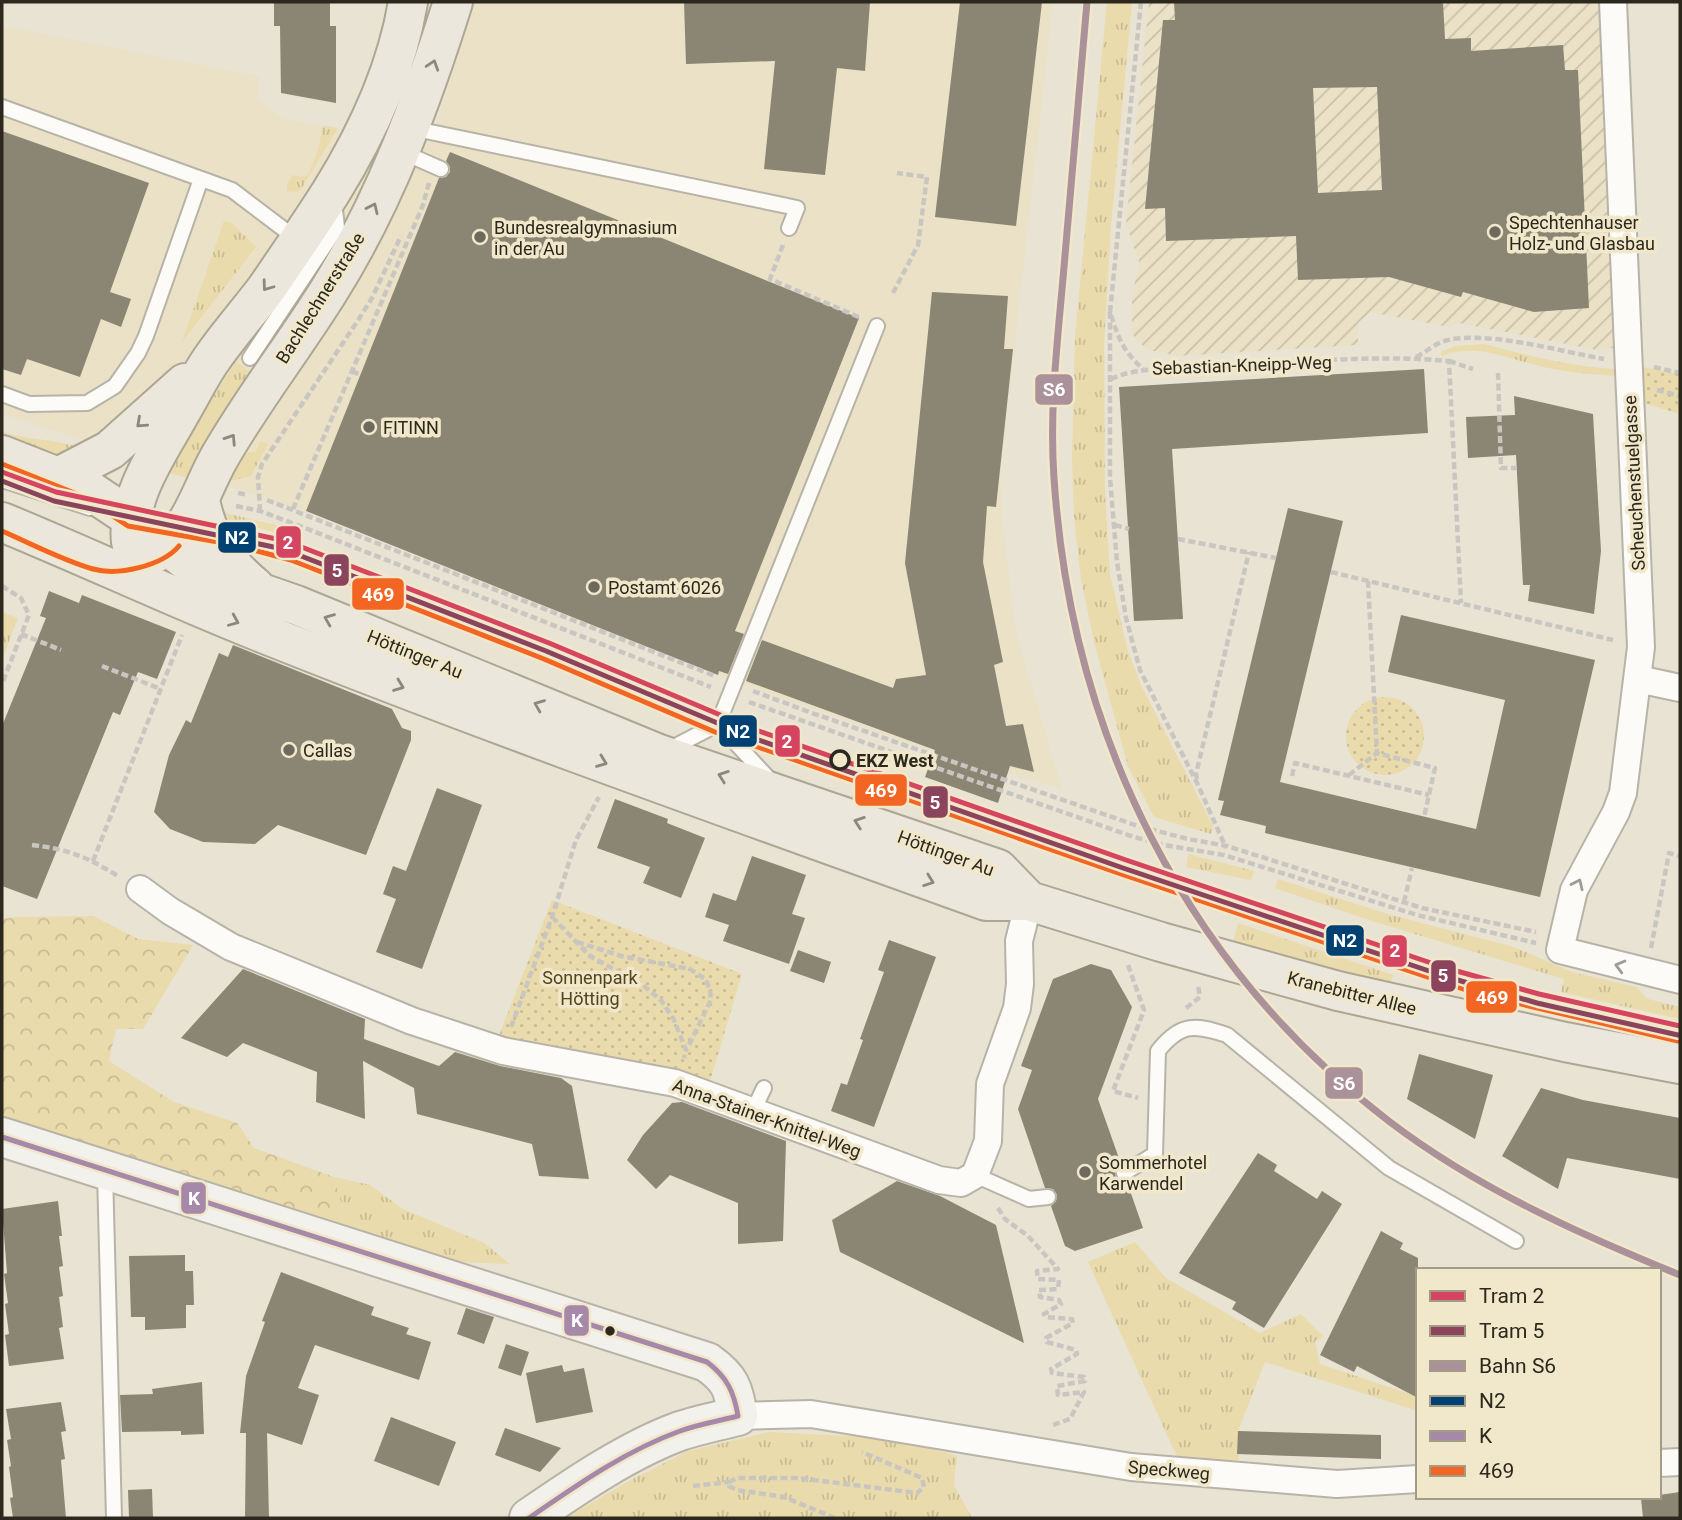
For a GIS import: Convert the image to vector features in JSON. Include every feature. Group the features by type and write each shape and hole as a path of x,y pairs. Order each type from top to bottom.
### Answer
{"main road":[{"path":"187,528 130,540 131,518 142,483 210,361 299,241 332,189 388,79 408,2"},
{"name":"Bachlechnerstraße","path":"187,528 218,459 330,289 350,254 421,153 432,71 453,2"},
{"path":"60,477 110,450 210,361"},
{"path":"2,455 86,488 131,518"},
{"name":"Höttinger Au","path":"2,522 335,662 614,767 986,901 1029,901"},
{"path":"97,561 187,528"},
{"path":"182,599 147,575 187,528"},
{"name":"Höttinger Au","path":"187,528 221,553 235,570 262,593 659,754 998,869 1029,901"},
{"name":"Kranebitter Allee","path":"1029,901 1161,942 1338,991 1565,1042 1680,1064"}],"street":[{"name":"Scheuchenstuelgasse","path":"1560,950 1574,890 1616,812 1623,793 1641,647 1613,2"},
{"path":"1638,679 1680,688"},
{"name":"Anna-Stainer-Knittel-Weg","path":"140,889 170,911 230,947 412,1021 503,1051 758,1099 939,1180 961,1183 975,1175"},
{"path":"975,1175 988,1141 990,1084 1017,1008 1020,984 1019,941 1029,901"},
{"path":"1560,950 1680,980"},
{"path":"2,1137 707,1362 724,1374 734,1390 738,1416"},
{"name":"Speckweg","path":"529,1518 560,1496 633,1453 679,1431 738,1416 811,1415 1131,1467 1337,1484 1416,1479"},
{"path":"1661,1463 1680,1462"}],"lane":[{"path":"2,107 232,190 299,241"},
{"path":"421,153 797,208 789,228"},
{"path":"2,394 29,404 87,403 115,386 138,353 146,336 201,179"},
{"path":"250,358 337,227 332,189"},
{"path":"659,754 718,724 877,326"},
{"path":"2,480 69,503 295,552 547,651 718,724 1435,972 1548,1003 1680,1032"},
{"path":"718,724 786,797"},
{"path":"1124,1173 1155,1154 1158,1051 1169,1037 1184,1028 1205,1028 1227,1035 1389,1168 1516,1241"},
{"path":"105,1171 114,1518"},
{"path":"975,1175 1029,1199 1048,1197"}],"path":[{"name":"Sebastian-Kneipp-Weg","path":"1141,2 1110,312 1119,342 1145,371 1415,358 1440,343 1463,337 1484,337 1628,364"},
{"path":"417,201 421,153"},
{"path":"293,509 423,205 421,153"},
{"path":"893,293 918,245 927,177 897,173"},
{"path":"260,512 258,477 262,464 358,322 406,225"},
{"path":"789,228 770,279 859,317"},
{"path":"1110,312 1110,478 1116,562 1126,618 1140,670 1227,846 1224,855"},
{"path":"1415,358 1449,360 1473,369"},
{"path":"1449,360 1461,603"},
{"path":"1111,379 1120,374 1145,371"},
{"path":"1670,371 1680,373"},
{"path":"352,372 360,375"},
{"path":"1498,373 1501,468 1517,468"},
{"path":"267,500 547,608 732,689 1137,827 1227,846 1405,902 1552,936 1560,950"},
{"path":"187,528 260,512 1134,837 1224,855 1417,915 1560,950"},
{"path":"1115,525 1129,529"},
{"path":"1178,539 1276,558"},
{"path":"1198,785 1196,774 1249,552"},
{"path":"1331,572 1641,647"},
{"path":"1368,581 1377,753"},
{"path":"2,586 21,598 29,615 2,684"},
{"path":"93,861 161,689 182,599"},
{"path":"21,634 61,650"},
{"path":"102,666 161,689"},
{"path":"1349,776 1377,753"},
{"path":"1377,753 1435,768 1424,817"},
{"path":"1292,776 1295,763 1429,795"},
{"path":"503,1051 552,917 576,840 614,767"},
{"path":"32,845 62,848 93,861 140,889"},
{"path":"1647,973 1669,853 1679,856"},
{"path":"1405,902 1412,868"},
{"path":"552,917 590,956 644,986 661,1000 674,1020 686,1050"},
{"path":"574,940 605,952 690,970 705,979 710,989 710,1000 686,1050 676,1083"},
{"path":"1125,960 1144,1010 1114,1091 1156,1104"},
{"path":"1184,1028 1185,1009 1200,997 1198,981"},
{"path":"1005,1219 1028,1236 1058,1269 1037,1271 1038,1279 1059,1280 1058,1289 1039,1290 1040,1297 1059,1300 1060,1304 1044,1314 1046,1317 1072,1319 1073,1323 1046,1338 1047,1342 1076,1350 1077,1354 1051,1368 1052,1373 1084,1377 1085,1381 1057,1386 1058,1395 1084,1392 1070,1419 1044,1428"},
{"path":"693,1486 729,1482 737,1478 798,1478 917,1493 924,1487 922,1478 850,1447"},
{"path":"729,1482 729,1486 737,1490 784,1497 835,1518"}],"shaded area":[{"path":"472,2 1053,2 1000,476 1016,633 1062,789 935,752 718,675 306,511 2,414 2,26 259,76 258,100 284,119 430,145 470,17"},
{"path":"1149,2 1599,2 1615,347 1602,351 1459,323 1449,327 1370,312 1358,323 1358,345 1177,356 1146,349 1132,334 1132,292 1140,265 1126,223"}],"green space":[{"path":"1107,2 1132,2 1111,226 1104,343 1105,492 1110,574 1127,648 1141,685 1213,826 1211,834 1154,817 1128,766 1094,642 1081,579 1074,518 1072,460 1075,337"},
{"path":"323,126 338,128 300,191 287,192 292,175 308,175 318,150"},
{"path":"224,221 232,223 256,247 182,342"},
{"path":"1484,344 1566,363 1616,369 1616,376 1556,369 1477,351 1453,352 1441,356 1441,352 1455,346"},
{"path":"236,362 252,373 191,479 166,472 195,421"},
{"path":"1628,364 1680,374 1680,414 1630,399"},
{"path":"2,432 79,447 53,458 2,447"},
{"path":"261,441 268,444 251,476 229,481 243,453 255,452"},
{"path":"225,513 296,530 293,537 228,520"},
{"path":"2,612 18,618 2,659"},
{"path":"1385,697 1400,700 1413,708 1421,721 1424,736 1421,751 1413,764 1400,772 1385,775 1370,772 1357,764 1349,751 1346,736 1349,721 1357,708 1370,700"},
{"path":"1188,854 1254,871 1251,880 1186,867"},
{"path":"1278,879 1391,915 1514,947 1572,972 1636,987 1648,999 1680,1007 1680,1019 1561,992 1564,979 1372,921 1275,888"},
{"name":"Sonnenpark Hötting","path":"552,900 742,974 710,1081 498,1038"},
{"path":"93,916 138,939 193,945 143,1029 116,1029 109,1061 174,1102 237,1123 254,1148 334,1177 344,1213 328,1226 2,1116 2,919"},
{"path":"1238,923 1393,975 1390,986 1232,945"},
{"path":"334,1177 370,1185 403,1209 484,1243 510,1264 459,1262 328,1226 344,1213"},
{"path":"1135,1242 1166,1278 1260,1333 1301,1314 1324,1337 1315,1341 1320,1364 1413,1395 1416,1392 1416,1410 1265,1362 1238,1431 1239,1460 1179,1461 1088,1262"},
{"path":"769,1432 891,1438 957,1456 954,1485 972,1518 566,1518 627,1482 688,1451"}],"building":[{"path":"274,2 330,2 330,26 336,26 336,103 281,93 280,26 274,26"},
{"path":"684,2 870,2 865,71 837,68 825,175 764,169 775,61 686,64"},
{"path":"960,2 1042,2 1016,226 935,217"},
{"path":"1174,2 1443,2 1445,39 1471,38 1471,51 1563,45 1565,70 1578,70 1589,308 1534,312 1463,292 1461,297 1389,277 1298,280 1296,236 1166,241 1165,208 1145,209 1163,20 1175,20","holes":["1377,87 1382,190 1318,193 1313,88"]},
{"path":"2,131 149,183 110,292 131,299 121,327 101,319 80,377 27,359 21,375 2,369"},
{"path":"450,152 859,318 735,631 744,634 728,674 719,671 718,675 306,511 439,178 446,177 450,172 446,161"},
{"path":"932,292 1008,296 1004,349 1013,349 996,507 987,506 983,562 1003,662 994,665 1006,726 1023,724 1034,772 1010,766 998,803 925,777 935,750 746,681 762,640 893,688 896,679 926,675 905,563"},
{"path":"1424,369 1428,433 1172,449 1183,619 1134,621 1119,387"},
{"path":"1514,396 1593,414 1601,551 1594,614 1528,601 1530,585 1523,585 1516,455 1468,458 1466,417 1515,415"},
{"path":"1288,508 1343,521 1280,782 1476,829 1505,700 1388,672 1401,615 1595,660 1540,897 1265,833 1266,826 1220,815 1224,801 1218,800"},
{"path":"49,591 79,603 82,595 176,632 157,679 138,672 120,715 113,712 37,899 2,886 2,726 46,618 40,616"},
{"name":"Callas","path":"233,645 392,709 402,728 411,731 411,740 366,855 278,825 255,844 203,842 170,829 154,812 169,755 186,720 191,723 219,653 228,657"},
{"path":"437,788 482,805 422,969 376,952 396,899 383,894 393,866 406,871"},
{"path":"615,799 668,819 667,823 705,838 681,898 643,883 650,867 597,848"},
{"path":"752,856 806,875 792,914 805,918 789,964 723,941 729,925 705,917 713,893 736,901"},
{"path":"889,940 936,957 874,1127 831,1111 841,1083 847,1085 863,1040 860,1039 884,972 878,970"},
{"path":"798,950 831,962 824,983 790,971"},
{"path":"1091,964 1111,970 1132,1007 1098,1099 1121,1164 1115,1169 1116,1177 1120,1182 1127,1182 1143,1228 1075,1251 1065,1246 1051,1206 1057,1195 1053,1189 1045,1188 1018,1109 1032,1070 1021,1066 1053,979"},
{"path":"243,969 365,1019 364,1039 439,1066 455,1052 500,1066 561,1078 572,1086 589,1179 539,1176 532,1144 417,1114 414,1088 363,1061 365,1119 316,1102 317,1072 243,1043 227,1057 181,1038"},
{"path":"1419,1054 1493,1075 1475,1139 1407,1099"},
{"path":"1541,1088 1583,1100 1680,1118 1680,1179 1567,1158 1558,1189 1502,1156"},
{"path":"682,1102 786,1141 783,1241 738,1244 738,1203 670,1175 656,1189 627,1160 643,1135 672,1103"},
{"path":"1258,1153 1277,1165 1274,1171 1317,1199 1322,1191 1342,1204 1264,1328 1232,1309 1236,1302 1179,1273"},
{"path":"897,1181 940,1196 996,1225 1024,1343 840,1252 832,1220"},
{"path":"58,1201 63,1266 59,1267 63,1296 59,1297 63,1327 59,1328 64,1359 9,1366 5,1335 9,1334 5,1304 8,1303 4,1274 7,1273 2,1209"},
{"path":"1381,1231 1403,1243 1400,1249 1418,1258 1416,1397 1357,1366 1354,1372 1320,1355"},
{"path":"185,1255 185,1271 193,1271 194,1305 186,1305 186,1328 145,1330 145,1317 131,1317 129,1256"},
{"path":"281,1272 374,1307 371,1315 409,1328 406,1334 431,1342 419,1380 315,1345 298,1388 319,1395 302,1445 267,1433 269,1518 245,1518 246,1433 240,1433 246,1376 265,1322 262,1321"},
{"path":"466,1308 494,1317 484,1344 457,1334"},
{"path":"506,1344 529,1352 521,1376 498,1368"},
{"path":"562,1365 564,1372 584,1368 593,1412 536,1423 526,1373"},
{"path":"202,1382 204,1434 181,1435 181,1431 122,1432 120,1395 153,1394 152,1389"},
{"path":"61,1402 66,1431 61,1432 65,1459 61,1460 66,1518 13,1518 7,1440 11,1439 6,1409"},
{"path":"391,1417 456,1442 439,1486 374,1461"},
{"path":"505,1428 561,1448 540,1472 495,1455"},
{"path":"1238,1431 1381,1435 1381,1459 1237,1454"},
{"path":"152,1489 153,1518 129,1518 128,1490"},
{"path":"1680,1492 1680,1518 1643,1518 1641,1499 1661,1499 1661,1495"}],"tram line":[{"name":"2","path":"2,472 56,492 286,541 549,643 756,730 1126,860 1446,968 1539,994 1680,1026"},
{"name":"5","path":"2,481 54,501 283,549 546,651 753,738 1123,868 1444,976 1537,1003 1678,1035"}],"rail line":[{"name":"S6","path":"1087,2 1055,372 1054,478 1065,573 1085,665 1113,753 1151,837 1198,917 1253,991 1317,1060 1390,1122 1423,1146 1493,1189 1567,1226 1680,1275"}],"transit line":[{"name":"469","path":"2,464 82,496 128,526 235,545 291,560 544,659 715,732 1121,874 1478,994 1678,1041"},
{"name":"N2","path":"2,480 99,511 281,548 547,651 718,724 1124,866 1481,986 1680,1032"},
{"name":"469","path":"2,531 70,561 103,571 139,568 162,559 179,546"},
{"name":"K","path":"2,1137 707,1362 720,1373 728,1386 738,1416"},
{"name":"K","path":"529,1518 640,1448 687,1429 738,1416"}],"place":[{"name":"Spechtenhauser Holz- und Glasbau","path":"1495,232"},
{"name":"Bundesrealgymnasium in der Au","path":"480,237"},
{"name":"FITINN","path":"369,427"},
{"name":"Postamt 6026","path":"594,587"},
{"name":"Callas","path":"289,750"},
{"name":"EKZ West","path":"840,760"},
{"name":"Sommerhotel Karwendel","path":"1085,1172"}]}
